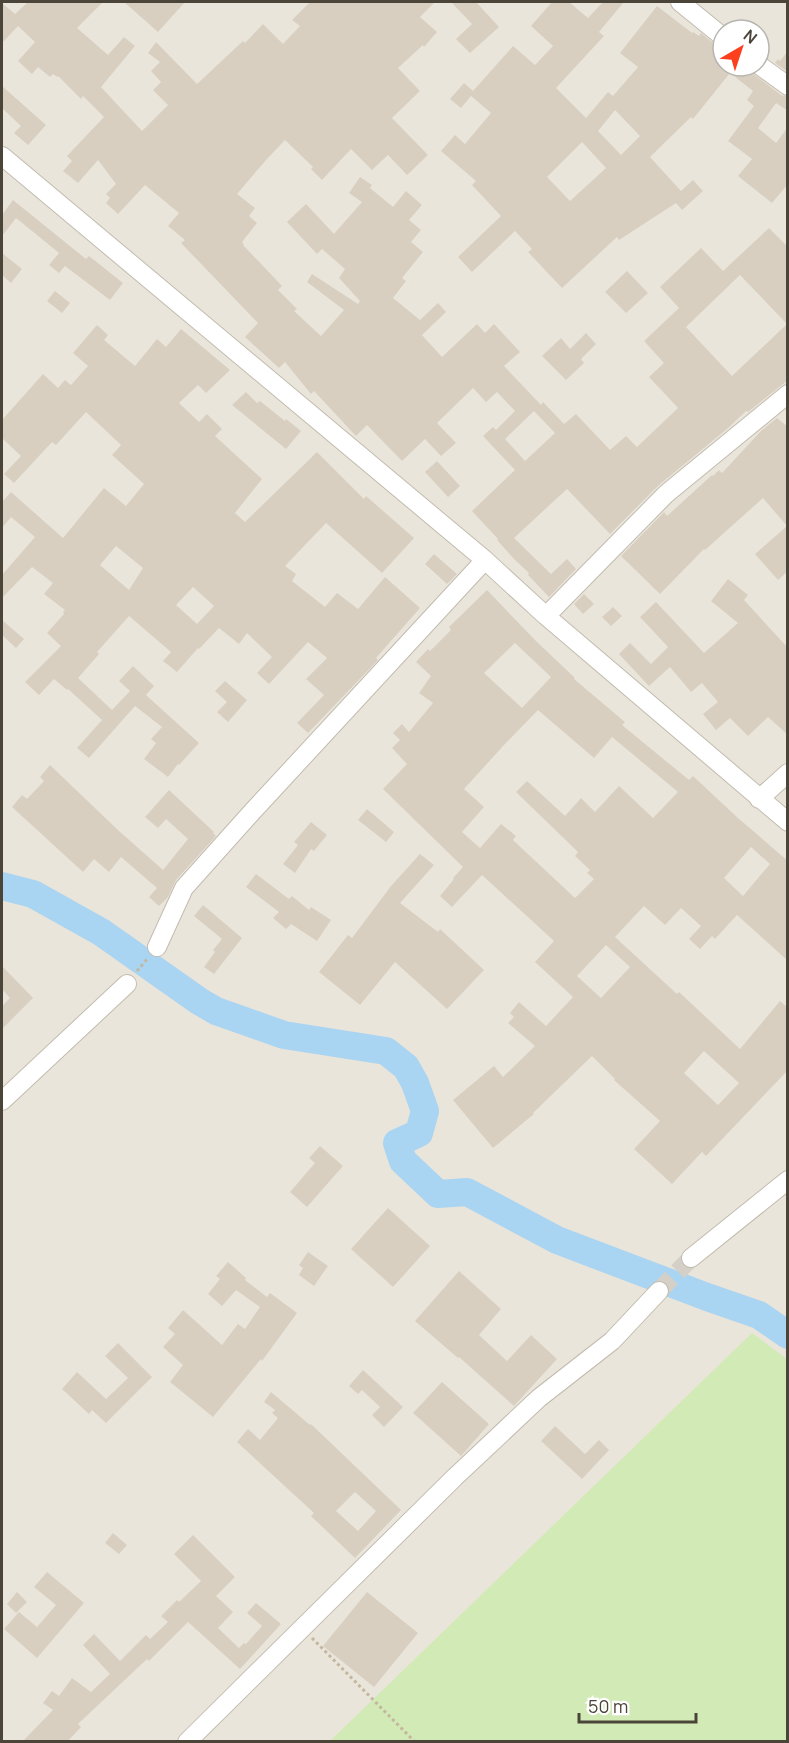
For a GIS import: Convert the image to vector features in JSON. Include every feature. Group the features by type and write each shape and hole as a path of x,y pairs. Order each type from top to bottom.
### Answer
{"street":[{"path":"680,2 711,27"},
{"path":"771,74 788,86"},
{"path":"2,156 485,560 546,616 788,822"},
{"path":"546,616 666,494 788,394"},
{"path":"157,947 184,888 485,560"},
{"path":"759,799 788,773"},
{"path":"2,1101 127,984"},
{"path":"690,1258 788,1180"},
{"path":"188,1742 480,1453 539,1398 612,1341 659,1291"}],"path":[{"path":"127,984 157,947"},
{"path":"301,1628 415,1742"}],"shaded area":[{"path":"2,2 787,2 787,1741 2,1741"}],"green space":[{"path":"752,1333 787,1359 787,1741 330,1741"}],"building":[{"path":"28,2 103,2 77,28 108,55 124,37 135,46 101,87 142,131 168,105 153,90 161,82 151,71 160,62 148,53 156,42 197,84 243,41 245,43 263,24 283,44 300,26 292,20 310,2 435,2 420,17 437,32 424,47 423,45 398,68 420,91 392,118 428,155 407,175 388,155 372,170 351,149 322,180 311,169 313,167 285,140 237,194 255,208 249,216 257,223 242,242 243,245 282,286 278,290 297,309 294,311 321,336 344,310 307,282 312,274 358,304 360,301 339,278 345,269 322,249 317,254 287,222 306,204 334,234 362,202 349,193 360,177 372,185 370,188 393,207 406,191 422,205 409,220 421,230 411,242 423,252 402,278 406,281 393,298 420,320 438,303 446,312 422,335 442,357 477,324 485,333 494,324 520,352 504,366 541,405 543,402 564,424 576,414 610,450 626,436 637,447 678,408 649,377 664,363 644,341 679,308 660,287 701,248 723,271 769,228 788,247 788,380 748,412 746,411 659,485 610,534 567,489 514,538 551,574 567,559 576,569 549,597 472,511 515,470 483,436 493,427 496,430 515,411 497,392 486,402 473,388 437,423 456,443 441,456 425,439 402,461 367,425 356,436 314,391 311,394 285,362 279,368 245,337 258,323 181,243 185,240 168,226 179,213 145,185 118,214 106,203 110,198 106,194 116,184 98,160 78,183 63,171 72,161 67,156 104,117 83,96 81,99 58,76 53,74 50,77 38,67 32,74 18,61 35,42 18,26 2,43 2,3 15,14","holes":["740,275 787,324 732,376 686,327","534,411 555,433 525,461 505,439"]},
{"path":"124,2 185,2 158,32"},
{"path":"451,2 476,2 499,27 470,53 456,39 472,24"},
{"path":"552,2 569,2 588,18 603,2 624,2 599,32 604,36 556,88 586,118 608,92 613,96 638,67 620,53 657,6 692,33 699,36 701,33 711,41 711,78 726,78 693,119 691,117 650,157 681,191 693,180 703,191 682,210 676,203 619,240 617,237 562,288 528,252 532,249 515,231 472,272 458,257 501,216 472,185 476,181 441,151 455,135 465,144 491,113 471,96 461,108 450,99 464,83 473,91 513,46 535,65 553,46 531,26","holes":["615,110 640,136 621,155 598,131","582,142 606,168 570,201 547,177"]},
{"path":"788,51 788,72 775,63 778,59 780,61"},
{"path":"736,78 759,78 781,95 788,97 788,111 776,103 758,128 776,143 788,127 788,184 772,203 738,176 752,159 728,141 754,106 747,100 753,91"},
{"path":"2,86 46,125 28,145 14,133 21,126 2,108"},
{"path":"13,200 86,259 89,256 123,283 110,300 65,266 59,273 49,265 59,253 16,218 2,236 2,215"},
{"path":"2,253 22,269 11,283 2,275"},
{"path":"627,271 648,293 626,313 605,292"},
{"path":"55,291 70,303 62,313 47,301"},
{"path":"97,325 108,335 104,340 135,366 157,339 166,347 181,329 230,370 206,393 198,385 179,403 199,422 207,414 222,429 215,436 262,479 235,513 245,522 317,452 364,499 366,496 414,538 382,573 326,523 285,566 296,574 292,581 325,607 337,593 358,609 385,577 420,608 376,658 378,660 308,733 297,723 324,695 306,679 327,658 308,642 269,684 257,673 272,657 247,633 239,644 219,628 177,672 163,661 171,652 129,616 97,652 99,654 78,678 112,710 130,691 119,681 133,666 154,686 146,695 199,743 168,777 144,759 156,743 151,739 162,727 135,706 89,758 77,748 102,720 54,679 39,695 25,682 61,646 47,633 65,610 44,594 53,583 32,567 2,598 2,575 35,537 11,517 2,528 2,502 11,492 63,538 104,488 126,506 144,484 112,455 121,445 86,412 56,445 52,442 14,483 4,474 21,456 2,438 2,420 43,374 58,388 65,380 71,385 88,366 73,353","holes":["116,546 143,568 129,590 100,565","193,587 214,606 197,624 176,605"]},
{"path":"586,333 596,344 581,359 584,363 566,380 542,356 561,338 570,349"},
{"path":"246,392 257,403 260,401 301,431 286,449 232,405"},
{"path":"777,418 788,427 788,571 778,580 755,554 787,526 763,498 704,549 660,594 621,556 664,512 667,516 712,475 719,470 722,473 761,431"},
{"path":"437,461 460,486 448,497 425,472"},
{"path":"434,554 457,574 447,584 425,564"},
{"path":"728,579 748,595 744,600 788,648 788,735 768,717 748,736 730,718 716,730 703,714 718,702 702,683 691,692 670,667 649,686 619,654 630,643 651,664 668,647 640,617 656,602 704,653 738,623 711,601"},
{"path":"487,590 574,679 625,722 622,725 689,780 693,776 788,861 788,961 737,915 715,939 712,936 700,949 689,939 701,926 681,908 665,925 644,906 615,937 740,1049 780,1001 788,1008 788,1070 706,1156 702,1152 672,1184 634,1149 660,1121 614,1080 592,1056 534,1114 493,1148 453,1100 494,1066 503,1077 535,1046 508,1023 514,1017 510,1013 519,1002 546,1026 573,997 535,962 554,941 482,875 452,907 440,896 463,867 383,789 407,764 392,748 400,740 393,733 402,724 409,732 433,703 419,693 431,676 416,662 451,630 449,627","holes":["515,643 551,677 522,708 484,673","538,710 594,758 612,737 678,792 653,818 619,786 595,812 581,798 565,816 527,781 516,792 578,852 575,856 590,870 587,873 594,879 575,898 513,840 516,836 501,824 480,848 462,832 484,807 464,789","751,847 770,864 743,896 724,878","606,945 630,967 601,998 577,976","704,1051 739,1083 718,1105 684,1073"]},
{"path":"584,594 594,604 583,614 574,604"},
{"path":"613,607 622,616 611,626 602,617"},
{"path":"2,620 24,639 16,648 2,635"},
{"path":"225,681 247,700 228,722 217,712 227,702 215,691"},
{"path":"50,765 163,870 188,839 166,819 158,828 145,817 169,790 216,836 176,880 168,897 159,906 149,897 157,888 121,857 109,872 94,859 83,872 12,807 22,795 27,799 44,781 40,777"},
{"path":"367,809 394,832 386,842 358,820"},
{"path":"311,822 327,835 314,851 311,849 295,873 283,864 298,845 294,842"},
{"path":"420,854 434,865 400,903 438,932 440,929 484,970 447,1009 395,962 360,1005 319,972 348,935 352,938 391,886"},
{"path":"256,874 289,899 292,896 309,910 311,907 331,920 317,941 291,924 286,929 273,918 279,912 246,887"},
{"path":"203,905 242,938 214,974 204,967 222,939 194,916"},
{"path":"2,966 33,998 2,1029 2,1006 10,998 2,989"},
{"path":"320,1146 343,1166 307,1207 290,1192 315,1163 309,1158"},
{"path":"388,1208 430,1246 393,1287 351,1249"},
{"path":"308,1252 328,1266 314,1286 299,1275 303,1268 299,1265"},
{"path":"228,1262 246,1278 245,1280 267,1297 270,1293 297,1313 262,1361 261,1359 213,1417 170,1382 183,1365 163,1347 175,1334 168,1328 183,1310 222,1345 238,1324 245,1329 260,1307 236,1290 222,1306 208,1294 220,1279 216,1276"},
{"path":"459,1271 501,1309 479,1335 507,1361 531,1335 557,1359 514,1406 415,1321"},
{"path":"118,1343 152,1377 106,1423 92,1410 89,1414 62,1389 77,1372 106,1399 128,1378 105,1356"},
{"path":"363,1370 403,1407 384,1427 372,1415 380,1407 362,1390 358,1394 349,1386"},
{"path":"442,1382 489,1424 461,1456 413,1413"},
{"path":"271,1392 311,1424 401,1510 355,1558 311,1516 314,1513 237,1442 248,1429 260,1440 278,1418 272,1413 275,1410 264,1402","holes":["355,1492 376,1511 358,1531 336,1511"]},
{"path":"555,1426 585,1454 599,1440 609,1450 582,1479 541,1441"},
{"path":"113,1533 127,1545 119,1554 105,1543"},
{"path":"193,1535 235,1577 216,1596 233,1612 218,1628 239,1648 244,1643 246,1644 262,1626 247,1613 256,1603 281,1624 240,1669 188,1622 149,1661 147,1659 78,1724 81,1727 67,1742 22,1742 53,1710 43,1703 52,1691 59,1696 72,1678 91,1692 110,1674 83,1645 94,1634 120,1661 146,1635 150,1639 168,1622 161,1616 201,1581 174,1554"},
{"path":"47,1572 84,1603 37,1658 4,1629 19,1612 37,1627 56,1605 34,1587"},
{"path":"17,1592 27,1602 16,1613 7,1604"},
{"path":"367,1592 418,1633 374,1687 323,1646"}],"waterway":[{"path":"2,886 33,894 101,932 216,1011 284,1035 386,1051 406,1067 415,1083 425,1111 419,1133 397,1143 403,1161 438,1194 467,1192 557,1240 759,1315 788,1335"}],"tunnel":[{"path":"659,1291 691,1258"}]}
